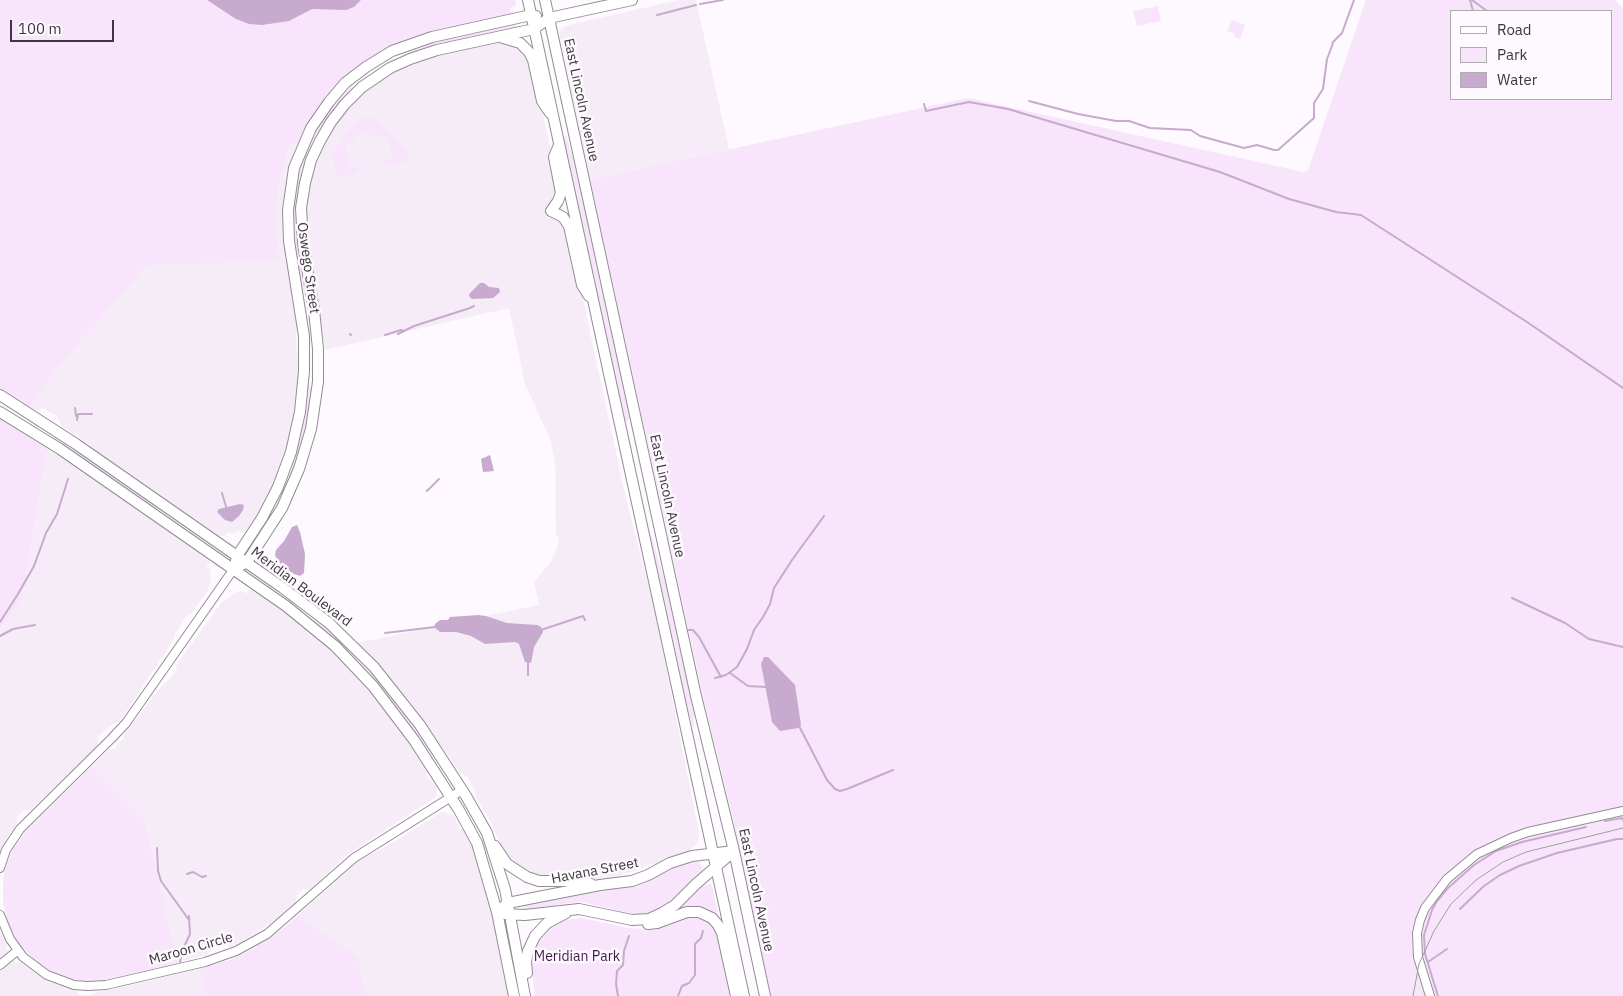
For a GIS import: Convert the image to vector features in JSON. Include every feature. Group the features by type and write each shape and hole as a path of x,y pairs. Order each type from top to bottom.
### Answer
{"main road":[{"path":"528,0 744,996"},
{"name":"East Lincoln Avenue","path":"545,0 699,710 734,851 765,996"},
{"name":"Oswego Street","path":"233,570 237,556 262,518 278,487 290,452 300,412 304,371 304,336 289,244 287,218 292,178 299,155 309,132 323,109 342,87 366,66 385,55 427,39 531,15 549,18 632,0"},
{"name":"Oswego Street","path":"247,562 274,520 293,484 308,440 316,392 318,336 303,243 301,208 308,170 324,132 351,97 367,83 390,68 426,53 534,29 549,18"},
{"path":"500,37 520,43 529,52 533,60 542,101 553,118"},
{"path":"559,145 554,157 561,193 558,202 551,211 563,217 568,223 582,285 593,301"},
{"name":"Meridian Boulevard","path":"0,395 68,439 247,562 320,616 366,658 408,708 462,790 487,833 508,903 526,996"},
{"name":"Meridian Boulevard","path":"0,412 60,449 307,622 374,686 401,722 451,797 477,843 497,912 514,996"},
{"path":"233,570 247,562"},
{"path":"487,833 505,861 527,877 539,881 575,881 600,885"},
{"path":"632,920 649,918 665,912 734,851"},
{"name":"Havana Street","path":"497,912 508,903 600,885 632,881 679,859 734,851"},
{"path":"497,912 510,916 579,909 651,924 678,914 702,913 712,918 722,933 736,996"},
{"path":"530,996 526,962 532,940 539,930 550,921 579,909"}],"street":[{"path":"0,868 8,846 20,830 126,723 233,570"},
{"name":"Maroon Circle","path":"0,915 6,933 17,951 30,964 50,976 71,984 88,986 112,984 222,956 242,948 270,931 354,858 462,790"},
{"path":"1430,996 1418,957 1417,933 1423,911 1447,879 1477,854 1511,838 1528,832 1623,811"},
{"path":"0,964 17,951"}],"shaded area":[{"path":"678,0 696,0 729,149 590,179 559,31 565,26"},
{"path":"505,41 521,51 528,63 532,63 626,499 652,598 699,833 698,842 689,851 656,864 652,863 621,875 621,877 607,880 540,876 528,873 513,863 504,852 467,776 460,773 417,711 384,671 357,643 539,605 534,582 551,562 557,549 559,537 556,537 555,463 550,439 525,384 509,308 325,350 305,227 306,198 317,156 339,117 356,98 398,68 438,54"},
{"path":"299,144 288,178 284,214 298,326 296,330 297,354 300,357 298,400 288,447 275,481 258,514 245,531 241,533 238,530 232,534 227,532 225,536 219,536 213,534 90,449 91,446 62,426 57,416 43,408 38,410 30,409 58,367 148,265 289,146"},
{"path":"48,446 204,554 210,563 206,566 210,569 211,579 207,592 190,615 186,616 174,639 120,721 111,725 98,737 98,745 31,810 24,810 17,817 17,824 0,851 0,629 22,600"},
{"path":"248,589 258,592 290,614 324,642 355,672 393,717 429,772 426,775 437,787 436,797 348,854 310,889 303,889 296,896 296,902 278,918 233,946 222,945 210,950 207,955 103,980 77,979 50,971 33,958 18,942 8,922 3,903 3,890 4,873 11,853 27,830 110,749 114,749 123,739 124,734 164,683 176,671 177,664 222,602 235,593 242,591 247,594"},
{"path":"444,812 454,816 460,829 464,828 484,874 510,996 91,996 96,992 213,965 230,960 251,950 286,926 359,861"},
{"path":"0,931 7,950 16,962 21,963 49,982 76,991 80,995 89,996 0,996"}],"green space":[{"path":"0,0 515,0 516,3 515,7 510,8 512,16 371,59 299,144 289,146 280,178 276,209 276,234 280,261 148,265 58,367 30,409 0,391"},
{"path":"1366,0 1615,0 1623,8 1623,996 771,996 590,179 968,98 1304,172 1308,170"},
{"path":"1158,6 1161,21 1137,26 1133,11"},
{"path":"1232,20 1245,25 1240,39 1227,31"},
{"path":"513,24 518,25 518,28 410,55 409,52 447,38"},
{"path":"352,86 353,88 305,166 304,272 311,329 294,248 292,210 299,167 314,132 340,95"},
{"path":"367,116 377,120 407,150 408,161 386,166 385,160 392,158 387,135 371,138 369,132 355,135 356,141 345,144 350,167 357,166 358,173 336,177 332,156 338,145 356,123"},
{"path":"566,136 575,164 629,415 629,419 625,423 563,137"},
{"path":"307,385 310,385 312,397 305,438 293,476 290,474 296,453"},
{"path":"0,416 48,446 22,600 0,629"},
{"path":"54,436 59,437 159,506 157,508 143,502 58,443"},
{"path":"648,525 665,581 694,712 694,729 689,714"},
{"path":"313,619 330,629 389,689 435,754 433,756 312,621"},
{"path":"91,767 144,821 178,963 103,980 73,979 51,971 37,961 21,946 10,927 4,907 3,890 4,873 12,851 27,830"},
{"path":"699,861 704,871 691,881 675,900 656,912 634,914 581,902 526,911 523,908 524,904 632,886 675,866"},
{"path":"701,885 703,887 712,885 719,919 679,909"},
{"path":"298,916 358,957 366,996 207,996 200,969 230,960 251,950 279,932"},
{"name":"Meridian Park","path":"700,916 714,925 734,996 535,996 531,966 533,949 536,942 548,928 564,920 582,918 628,928 647,929 664,925 680,917"}],"water":[{"path":"207,0 361,0 354,7 346,10 312,9 289,21 262,25 249,24 236,19"},
{"path":"480,283 484,283 489,287 499,288 500,292 493,298 472,299 469,296 470,293"},
{"path":"490,455 494,471 483,472 481,459"},
{"path":"240,504 244,505 243,510 232,522 225,520 217,512 219,509"},
{"path":"297,525 305,554 304,573 300,576 285,568 275,555 276,550 292,527"},
{"path":"478,615 507,623 537,625 541,627 543,632 534,647 531,663 525,662 519,644 515,642 485,644 471,636 456,632 440,632 434,627 440,620 448,620 450,617"},
{"path":"764,657 768,657 795,685 801,725 798,728 780,731 772,722 761,664"}],"waterway":[{"path":"700,4 723,0"},
{"path":"1029,101 1078,114 1116,121 1129,121 1150,128 1191,130 1200,136 1244,148 1257,145 1278,150 1314,118 1314,103 1323,89 1327,59 1333,42 1342,33 1354,0"},
{"path":"1470,0 1473,10"},
{"path":"1472,0 1486,10"},
{"path":"657,15 696,5"},
{"path":"924,104 926,111 969,102 1008,109 1220,172 1289,199 1336,212 1361,215 1527,322 1623,388"},
{"path":"398,334 414,326 474,306"},
{"path":"385,335 401,330 404,331"},
{"path":"75,408 76,416"},
{"path":"77,420 78,414 92,414"},
{"path":"0,622 34,566 46,533 57,514 68,479"},
{"path":"427,491 439,479"},
{"path":"222,493 227,510"},
{"path":"715,678 726,675 737,667 747,649 754,630 770,604 774,588 824,516"},
{"path":"1512,598 1565,623 1589,639 1623,647"},
{"path":"541,630 583,616 585,620"},
{"path":"0,636 13,629 35,625"},
{"path":"385,633 435,627"},
{"path":"688,630 693,630 699,637 721,677"},
{"path":"528,660 528,675"},
{"path":"730,673 748,686 766,687"},
{"path":"799,726 827,780 835,789 840,791 847,789 893,770"},
{"path":"1605,821 1622,818 1623,820"},
{"path":"1438,996 1425,954 1424,935 1432,910 1448,888 1474,865 1496,851 1522,842 1586,827"},
{"path":"1460,909 1484,886 1500,875 1519,866 1557,853 1623,839"},
{"path":"157,848 158,871 161,881 189,920"},
{"path":"187,874 193,872 202,877 206,876"},
{"path":"180,962 183,949 190,934 189,916"},
{"path":"678,996 682,986 689,983 695,975 695,944 701,938 703,931"},
{"path":"618,996 616,984 617,971 623,965 624,951 629,936"},
{"path":"1428,962 1447,949"}],"tram line":[{"path":"1413,996 1419,964 1434,931 1451,904 1476,880 1503,862 1526,852 1623,828"}]}
